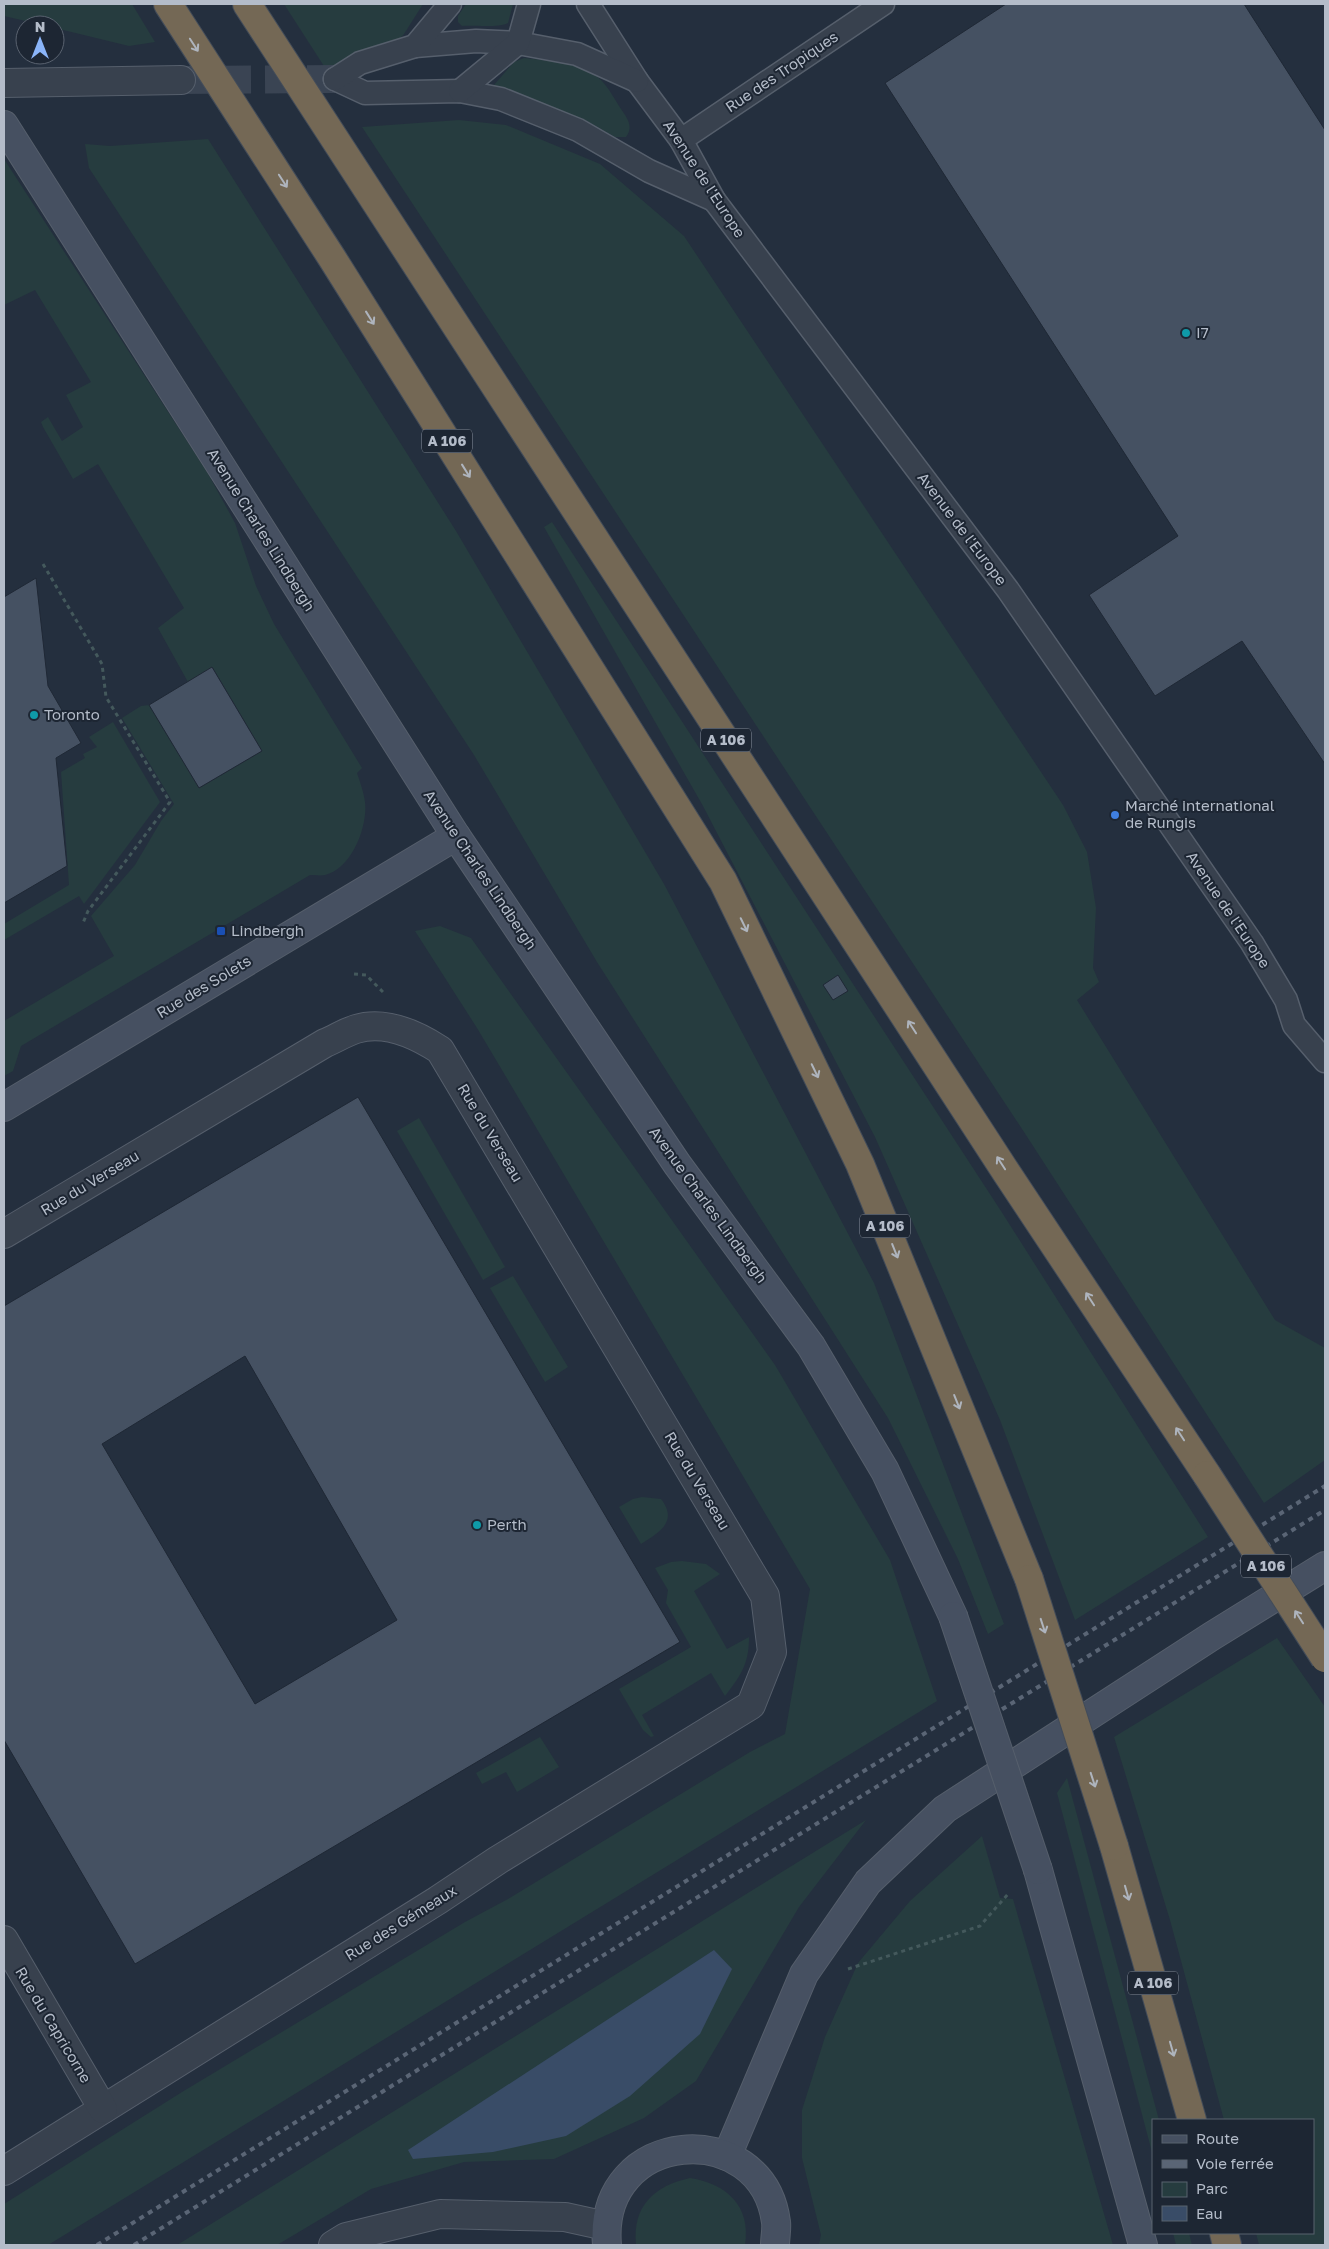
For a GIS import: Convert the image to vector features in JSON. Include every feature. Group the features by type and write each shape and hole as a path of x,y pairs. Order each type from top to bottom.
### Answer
{"highway":[{"name":"A 106","path":"168,4 332,258 723,881 860,1164 1028,1579 1114,1846 1192,2119"},
{"name":"A 106","path":"247,4 1001,1164 1207,1475 1325,1658"}],"main road":[{"name":"Avenue Charles Lindbergh","path":"4,125 456,836 677,1164 810,1346 885,1472 953,1616 1038,1870 1143,2245"},
{"name":"Rue des Solets","path":"4,1107 456,836"},
{"path":"728,2156 804,1974 868,1882 945,1809 1212,1636 1325,1566"},
{"path":"606,2236 612,2200 627,2177 648,2159 674,2150 701,2149 728,2156 751,2172 768,2195 776,2222 775,2245"}],"street":[{"path":"4,83 181,80"},
{"name":"Rue du Verseau","path":"4,1234 324,1043 356,1028 376,1026 420,1037 440,1050 765,1596 772,1652"},
{"name":"Rue des Gémeaux","path":"4,2171 438,1900 498,1860 751,1705 772,1652"},
{"name":"Rue du Capricorne","path":"4,1940 103,2109"},
{"path":"332,2245 346,2237 440,2214 565,2218 606,2236"}],"lane":[{"path":"415,46 450,4"},
{"path":"460,91 518,43 529,4"},
{"name":"Avenue de l'Europe","path":"588,4 637,81 681,140 714,200 1008,590 1252,943 1286,1000 1294,1026 1325,1061"},
{"name":"Rue des Tropiques","path":"681,140 883,4"},
{"path":"637,81 577,54 518,43 476,41 415,46 360,63 335,79 365,93 460,91 501,99 578,130 649,171 714,200"}],"path":[{"path":"43,564 102,664 106,697 170,802 88,911 83,923"},
{"path":"354,974 366,975 386,995"},
{"path":"843,1971 980,1926 1008,1893"}],"green space":[{"path":"4,4 132,4 155,42 129,46 65,30 65,15 15,15 15,19 4,16"},
{"path":"284,4 423,4 404,34 383,57 331,77"},
{"path":"466,4 513,4 508,23 504,25 462,26 458,22 458,16"},
{"path":"524,58 575,66 584,69 601,80 627,119 630,126 626,137 615,137 585,120 528,98 494,88 494,85 514,62"},
{"path":"459,120 506,125 600,164 684,236 1063,805 1087,852 1096,908 1093,968 1099,982 1077,1000 1275,1320 1325,1348 1325,1460 1264,1503 1024,1132 362,127"},
{"path":"208,139 456,531 664,884 874,1283 1004,1624 988,1634 958,1559 888,1418 597,962 474,755 89,168 85,144 110,146"},
{"path":"4,159 207,472 235,523 256,586 274,624 362,768 357,773 364,795 365,812 361,834 356,845 350,856 335,871 325,875 310,875 21,1046 13,1071 4,1076 4,1021 114,956 91,916 135,865 161,821 174,804 122,718 141,706 149,705 199,788 262,751 213,668 188,682 158,628 184,608 98,464 73,479 43,427 41,422 48,417 62,441 83,427 66,395 91,382 35,290 4,305"},
{"path":"552,522 1001,1211 1208,1537 1075,1620 1000,1420 875,1137 703,806 544,527"},
{"path":"113,722 160,802 84,904 79,896 4,940 4,924 69,885 61,772 85,758 83,754 97,747 89,737"},
{"path":"440,926 471,938 775,1365 890,1560 937,1701 48,2245 4,2245 4,2204 182,2092 465,1922 508,1899 750,1752 785,1734 810,1589 477,1028 415,931"},
{"path":"419,1118 505,1267 483,1280 397,1131"},
{"path":"513,1276 568,1367 545,1382 490,1288"},
{"path":"642,1497 661,1499 668,1514 667,1520 660,1531 641,1544 619,1507 633,1499"},
{"path":"682,1561 706,1564 720,1574 694,1591 727,1649 749,1637 748,1655 740,1675 725,1696 711,1673 642,1715 654,1736 651,1737 643,1730 619,1689 691,1647 666,1603 668,1590 655,1568 671,1562"},
{"path":"1277,1638 1325,1707 1325,2245 1259,2245 1256,2234 1314,2234 1314,2119 1224,2119 1170,1920 1114,1737"},
{"path":"540,1737 559,1767 517,1792 506,1772 482,1784 476,1773"},
{"path":"1067,1778 1159,2119 1152,2119 1152,2152 1057,1793"},
{"path":"866,1820 799,1907 696,2081 644,2118 554,2159 464,2162 371,2189 277,2245 177,2245"},
{"path":"982,1836 1000,1898 1013,1899 1113,2245 819,2245 821,2235 802,2158 802,2110 825,2037 858,1963 910,1901"},
{"path":"690,2178 715,2186 734,2199 744,2219 746,2231 745,2245 636,2245 638,2219 648,2200 666,2186"},
{"path":"1173,2234 1189,2234 1192,2245 1176,2245"}],"water":[{"path":"714,1950 732,1969 700,2034 630,2096 566,2136 493,2152 413,2159 408,2150"}],"building":[{"name":"I7","path":"1006,4 1244,4 1325,130 1325,764 1242,641 1155,696 1089,595 1178,536 885,83"},
{"name":"Toronto","path":"36,578 48,686 81,743 56,758 67,866 4,903 4,597"},
{"path":"212,667 262,751 199,788 149,705"},
{"path":"838,975 848,991 833,1000 823,985"},
{"name":"Perth","path":"358,1097 680,1642 135,1964 4,1740 4,1306","holes":["245,1356 397,1620 255,1704 102,1444"]}],"tunnel":[{"path":"181,80 335,79"}],"railway":[{"path":"97,2245 1325,1486"},
{"path":"134,2245 1325,1510"}],"place":[{"name":"I7","path":"1186,333"},
{"name":"Toronto","path":"34,715"},
{"name":"Marché international de Rungis","path":"1115,815"},
{"name":"Lindbergh","path":"221,931"},
{"name":"Perth","path":"477,1525"}]}
